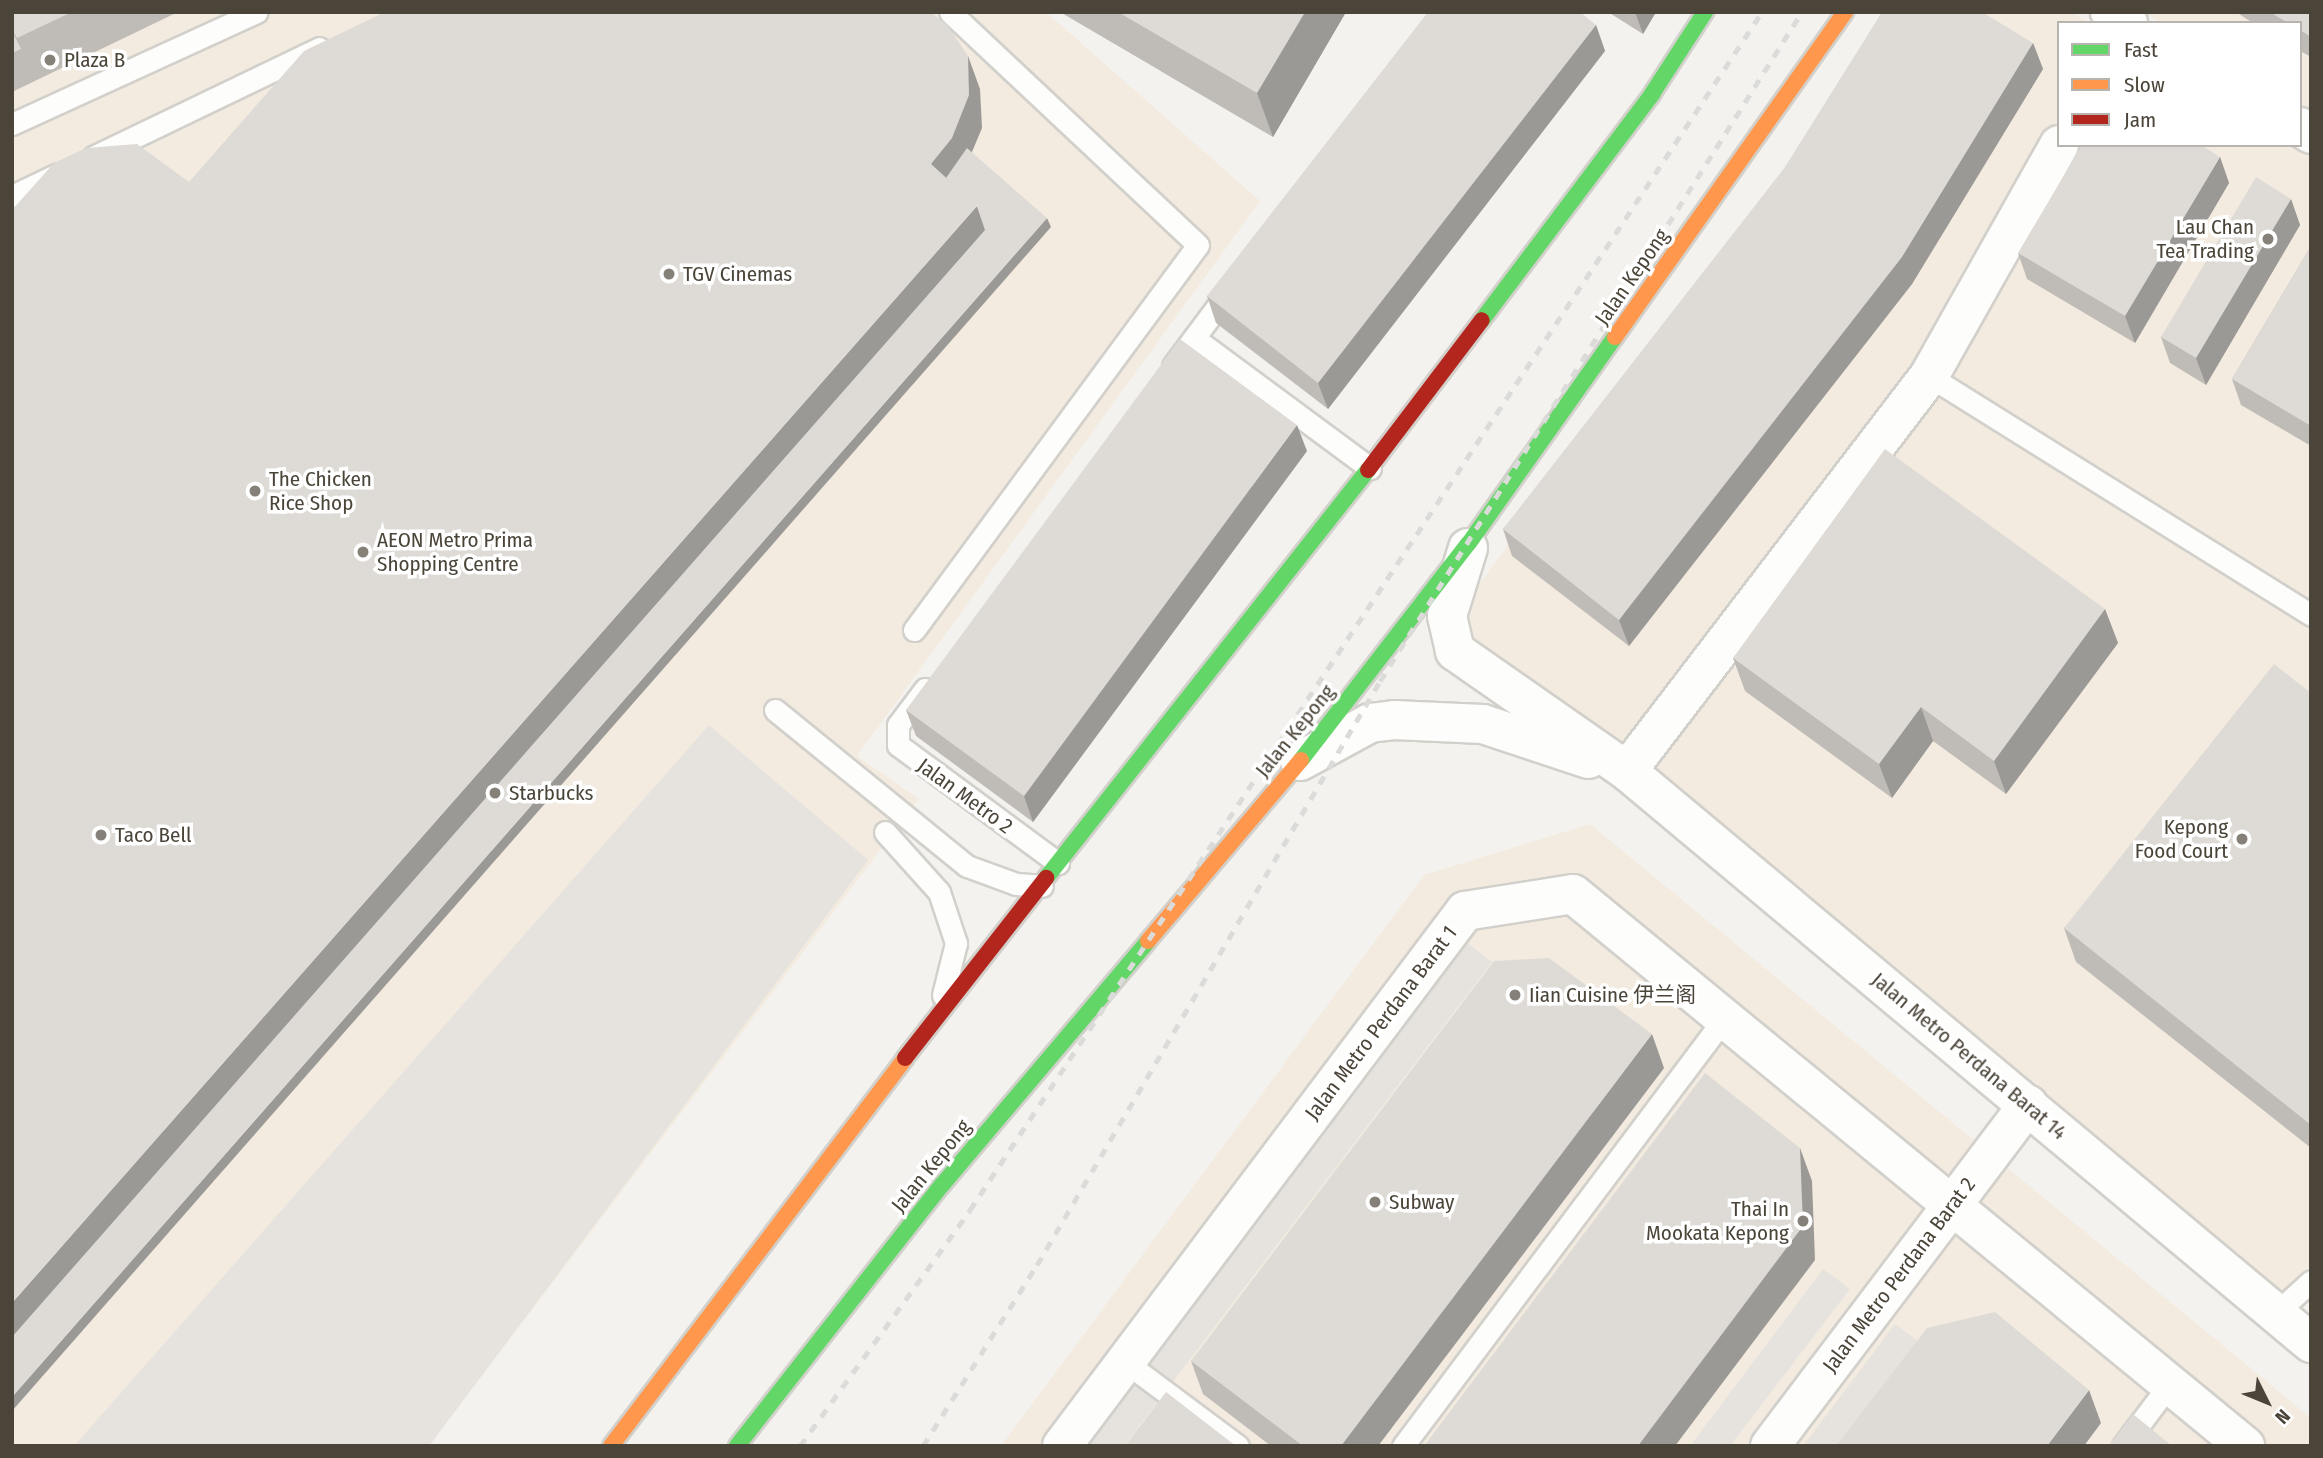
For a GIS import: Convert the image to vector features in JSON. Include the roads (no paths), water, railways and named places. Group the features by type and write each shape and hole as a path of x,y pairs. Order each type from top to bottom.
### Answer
{"main road":[{"path":"611,1446 938,1014 1042,886 1370,468 1652,94 1705,12"},
{"name":"Jalan Kepong","path":"737,1446 942,1185 1298,762 1469,542 1845,12"}],"street":[{"path":"1627,771 1929,376 2058,147"},
{"name":"Jalan Metro Perdana Barat 14","path":"1469,542 1447,616 1454,651 1627,771 2311,1343"},
{"name":"Jalan Metro Perdana Barat 14","path":"1298,762 1370,723 1440,720 1483,724 1627,771"},
{"name":"Jalan Metro Perdana Barat 1","path":"1062,1446 1465,911 1573,894 1723,1020 2245,1446"},
{"name":"Jalan Metro Perdana Barat 2","path":"1770,1446 2028,1105"}],"lane":[{"path":"12,124 257,12"},
{"path":"914,630 1198,246 950,12"},
{"path":"12,196 345,36"},
{"path":"1160,382 1244,271"},
{"path":"1194,338 1370,468"},
{"path":"1929,376 2311,615"},
{"name":"Jalan Metro 2","path":"940,670 898,725 898,745 1058,863"},
{"path":"775,710 967,866 1016,884 1042,886"},
{"path":"885,832 939,892 956,943 938,1014"},
{"path":"1403,1446 1723,1020"},
{"path":"2276,1313 2311,1281"},
{"path":"1124,1361 1238,1446"},
{"path":"2123,1446 2169,1385"}],"railway":[{"path":"800,1446 970,1210 1762,12"},
{"path":"923,1446 1037,1265 1380,681 1802,12"}],"place":[{"name":"Plaza B","path":"50,60"},
{"name":"Lau Chan Tea Trading","path":"2268,239"},
{"name":"TGV Cinemas","path":"669,274"},
{"name":"The Chicken Rice Shop","path":"255,491"},
{"name":"AEON Metro Prima Shopping Centre","path":"363,552"},
{"name":"Starbucks","path":"495,793"},
{"name":"Taco Bell","path":"101,835"},
{"name":"Kepong Food Court","path":"2242,839"},
{"name":"Iian Cuisine 伊兰阁","path":"1515,995"},
{"name":"Subway","path":"1375,1202"},
{"name":"Thai In Mookata Kepong","path":"1803,1221"}]}
